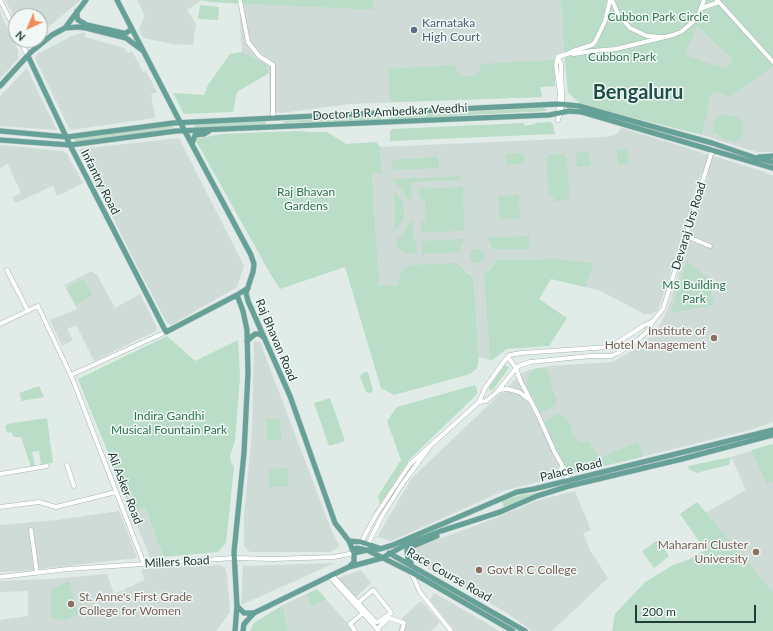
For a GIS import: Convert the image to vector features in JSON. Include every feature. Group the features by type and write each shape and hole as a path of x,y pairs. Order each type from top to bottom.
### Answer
{"main road":[{"path":"0,86 35,49 65,28 86,0"},
{"name":"Raj Bhavan Road","path":"118,0 254,264 254,272 246,293 248,301 290,396 334,523 349,541"},
{"path":"77,11 78,20 87,25 123,33 126,33 132,29"},
{"path":"65,28 86,28 126,38 145,53"},
{"name":"Infantry Road","path":"28,56 70,145 166,332"},
{"name":"Doctor B R Ambedkar Veedhi","path":"0,131 67,137 180,122 560,104 586,108 674,132 773,162"},
{"name":"Doctor B R Ambedkar Veedhi","path":"0,140 70,145 185,131 559,113 569,111 582,112 773,168"},
{"path":"268,128 273,118 279,127"},
{"path":"192,144 195,135 204,134 210,130"},
{"path":"756,158 773,156"},
{"path":"166,332 248,288"},
{"path":"235,631 237,606 234,558 244,453 248,373 247,330 243,311 237,295"},
{"path":"247,341 255,334 260,334 264,337"},
{"name":"Palace Road","path":"241,630 247,619 254,613 330,575 349,567 382,558 407,544 504,510 537,496 573,485 722,446 773,430"},
{"name":"Palace Road","path":"380,549 393,545 517,492 773,435"},
{"path":"472,511 475,520"},
{"name":"Palace Road","path":"412,566 408,559 407,550 410,547 442,534 446,530"},
{"path":"349,541 361,542"},
{"path":"349,541 360,549 354,562 349,567"},
{"name":"Race Course Road","path":"360,549 361,542"},
{"name":"Race Course Road","path":"360,549 380,549 390,553 525,631"},
{"name":"Race Course Road","path":"360,549 411,572 513,631"},
{"path":"237,606 244,613 254,613"}],"street":[{"path":"0,0 8,16"},
{"path":"240,0 248,42 259,56 273,65 273,118"},
{"path":"611,0 618,14 630,28 647,36 664,37"},
{"path":"559,113 560,94 556,65 558,58 592,45 595,42 605,22 611,0"},
{"path":"570,53 574,54 592,50 616,49 643,44 673,35 688,27 698,16 704,0"},
{"path":"702,8 718,1 773,62"},
{"name":"Infantry Road","path":"24,48 28,56"},
{"name":"Devaraj Urs Road","path":"516,368 530,362 590,356 611,356 639,339 649,330 653,321 663,308 712,151"},
{"path":"686,236 710,246"},
{"path":"0,324 28,311 7,270"},
{"name":"Ali Asker Road","path":"28,311 38,306 70,375 144,564"},
{"name":"Devaraj Urs Road","path":"508,357 510,355 521,353 609,347 653,321"},
{"path":"70,375 134,348 166,332"},
{"path":"361,542 376,515 410,464 479,402 485,388 508,357 516,368 520,380 554,453 562,465 561,469 566,478 573,485"},
{"path":"479,402 486,401 499,390 516,368"},
{"path":"485,388 486,393 493,395"},
{"path":"499,390 508,389 519,392 530,401"},
{"path":"360,549 401,486 430,446"},
{"path":"67,465 74,486"},
{"path":"0,474 47,466"},
{"path":"0,507 39,502 56,507 116,492"},
{"path":"31,530 37,573"},
{"name":"Millers Road","path":"0,577 144,564 234,558 334,557 360,549"},
{"path":"411,572 420,592 451,631"},
{"path":"330,575 377,623 391,613 373,590 358,603"},
{"path":"330,575 378,630 389,618 404,623 402,631"},
{"path":"355,631 350,624 362,613"}],"shaded area":[{"path":"5,0 81,0 48,27 48,8 9,8"},
{"path":"137,0 202,0 187,10 196,24 193,45 173,44 143,38 139,29 145,16"},
{"path":"373,0 559,0 561,3 564,52 554,55 555,86 540,87 542,97 350,104 281,113 273,111 270,112 269,73 248,57 242,55 239,3 373,10"},
{"path":"0,12 8,29 8,48 17,48 18,59 0,79"},
{"path":"697,26 734,61 724,68 684,55"},
{"path":"85,32 85,37 124,48 128,53 132,51 143,72 146,71 157,92 151,94 155,118 70,130 35,58 37,54 72,36"},
{"path":"773,67 773,152 756,152 702,135 712,92 731,96"},
{"path":"27,68 57,130 0,126 0,96"},
{"path":"622,128 762,171 773,176 773,422 750,430 506,490 391,541 377,537 411,479 522,373 528,370 551,366 612,362 627,354 645,341 659,327 668,308 708,175 701,173 658,310 652,314 644,314 599,290 585,287 593,266 555,259 497,260 484,276 490,360 479,357 473,276 462,268 460,264 399,277 397,286 379,287 372,173 382,173 380,147 604,137 615,135"},
{"path":"179,138 244,266 237,287 171,325 167,323 136,264 79,149"},
{"path":"0,145 63,151 67,154 83,183 57,196 53,186 16,203 12,198 21,193 8,164 0,168"},
{"path":"92,271 95,274 96,273 115,308 140,294 157,327 156,331 94,361 76,325 67,329 73,340 62,346 50,320 77,309 64,285"},
{"path":"254,341 260,342 331,529 339,545 336,549 330,552 250,552 244,546 244,515 252,431"},
{"name":"Maharani Cluster University","path":"773,444 773,592 705,513 746,490 731,457"},
{"path":"575,491 591,530 583,533 590,550 608,578 552,631 532,631 504,611 410,557 412,549 493,519 536,501"},
{"path":"145,507 164,557 150,558 132,513"},
{"path":"119,511 137,558 22,571 0,572 0,525 57,520"},
{"path":"335,563 241,605 243,566"},
{"path":"219,565 225,568 227,575 230,612 216,631 0,631 0,620 28,616 28,591 0,592 0,581 51,579 107,574 114,594 145,580 141,569"},
{"path":"361,570 371,583 354,599 336,579"},
{"path":"317,589 354,631 288,631 283,605"},
{"path":"434,593 499,631 455,631 430,600"},
{"path":"421,601 440,622 431,631 398,631 402,618"}],"green space":[{"path":"201,0 373,0 373,10 209,2"},
{"name":"Cubbon Park","path":"559,0 773,0 773,67 731,96 712,92 702,135 582,105 568,93 561,3","holes":["697,26 733,61 724,68 685,55"]},
{"path":"200,5 219,7 218,20 198,19"},
{"path":"242,52 266,65 269,73 237,92 233,112 184,114 173,93 204,95 208,85 230,54"},
{"path":"554,60 555,86 540,87 542,97 391,102 388,69 454,65 459,74 467,77 477,74 481,64"},
{"path":"545,108 547,111 391,119 388,117 390,116"},
{"path":"721,115 734,116 743,122 742,137 736,142 724,139 713,132 714,120"},
{"path":"379,116 382,118 379,120 283,123 284,121"},
{"path":"265,121 265,125 196,128 194,126 195,124"},
{"path":"550,122 553,125 555,134 390,141 390,131 392,129 524,123 525,126 535,123"},
{"path":"172,125 174,126 172,128 76,143 74,139"},
{"name":"Raj Bhavan Gardens","path":"297,131 327,132 346,144 376,142 380,147 382,173 372,173 379,286 397,286 399,277 404,269 412,265 458,263 466,272 473,276 479,357 477,368 470,374 394,395 381,388 345,267 280,289 195,139 223,134"},
{"path":"628,149 629,164 618,165 617,150"},
{"path":"589,151 591,166 577,167 576,152"},
{"path":"520,153 525,159 522,164 507,165 506,154"},
{"path":"564,154 567,159 569,196 565,200 556,202 552,196 549,195 546,159 549,155"},
{"path":"438,157 439,168 393,170 392,160"},
{"path":"461,176 461,180 411,182 412,199 408,199 393,180 395,179"},
{"path":"463,187 464,231 421,232 421,222 426,222 425,199 420,199 419,189"},
{"path":"394,192 401,200 404,210 404,217 395,230"},
{"path":"519,195 520,218 500,219 498,196"},
{"path":"413,221 414,241 416,241 417,254 407,254 399,249 396,240 406,230 409,222"},
{"path":"529,236 530,249 494,249 488,238"},
{"path":"464,239 459,252 422,254 422,241"},
{"path":"474,249 480,249 484,253 484,259 480,263 474,263 470,259 470,253"},
{"path":"555,259 593,263 593,266 585,287 551,279 539,299 567,318 549,346 506,349 494,359 490,360 485,273 497,260"},
{"name":"MS Building Park","path":"687,261 709,279 714,305 672,313 672,309"},
{"path":"83,279 92,295 76,305 67,288"},
{"name":"Indira Gandhi Musical Fountain Park","path":"167,336 195,361 238,340 240,377 235,440 230,456 234,467 226,543 218,552 164,557 145,507 132,513 78,379"},
{"path":"505,365 509,367 508,369 493,390 489,390 490,386"},
{"path":"536,368 547,369 552,381 551,388 557,400 554,406 542,412 540,412 527,386 528,376"},
{"path":"364,372 368,372 373,390 371,393 366,392 360,376"},
{"path":"475,385 477,394 409,460 380,504 378,496 401,460 387,421 397,407"},
{"path":"39,386 44,397 22,401 19,393"},
{"path":"330,398 345,441 329,446 314,403"},
{"path":"558,414 566,417 574,437 581,442 589,441 599,458 638,442 643,455 642,457 569,474 545,423 546,420"},
{"path":"47,418 53,463 41,464 39,451 32,452 35,466 31,467 21,437 14,437 11,432 7,433 5,426 8,425 7,424"},
{"path":"266,419 280,419 281,440 267,440"},
{"path":"773,444 773,481 767,484 751,450"},
{"path":"731,457 729,465 696,473 689,469 688,466"},
{"path":"287,468 288,486 270,487 269,469"},
{"path":"537,493 504,508 502,501 521,495"},
{"path":"697,502 773,592 773,631 612,631 615,614 644,583 673,565 688,560 705,550 680,514"},
{"path":"658,540 669,556 654,568 642,551"},
{"path":"69,581 78,614 65,620 51,618 51,590"},
{"path":"317,589 326,599 311,606 307,594"},
{"path":"283,605 288,631 250,631 254,623"}],"place":[{"name":"Karnataka High Court","path":"414,30"},
{"name":"Institute of Hotel Management","path":"714,338"},
{"name":"Maharani Cluster University","path":"756,552"},
{"name":"Govt R C College","path":"479,570"},
{"name":"St. Anne's First Grade College for Women","path":"71,604"}],"district":[{"name":"Bengaluru","path":"638,93"}],"park label":[{"name":"Cubbon Park Circle","path":"658,17"}]}
